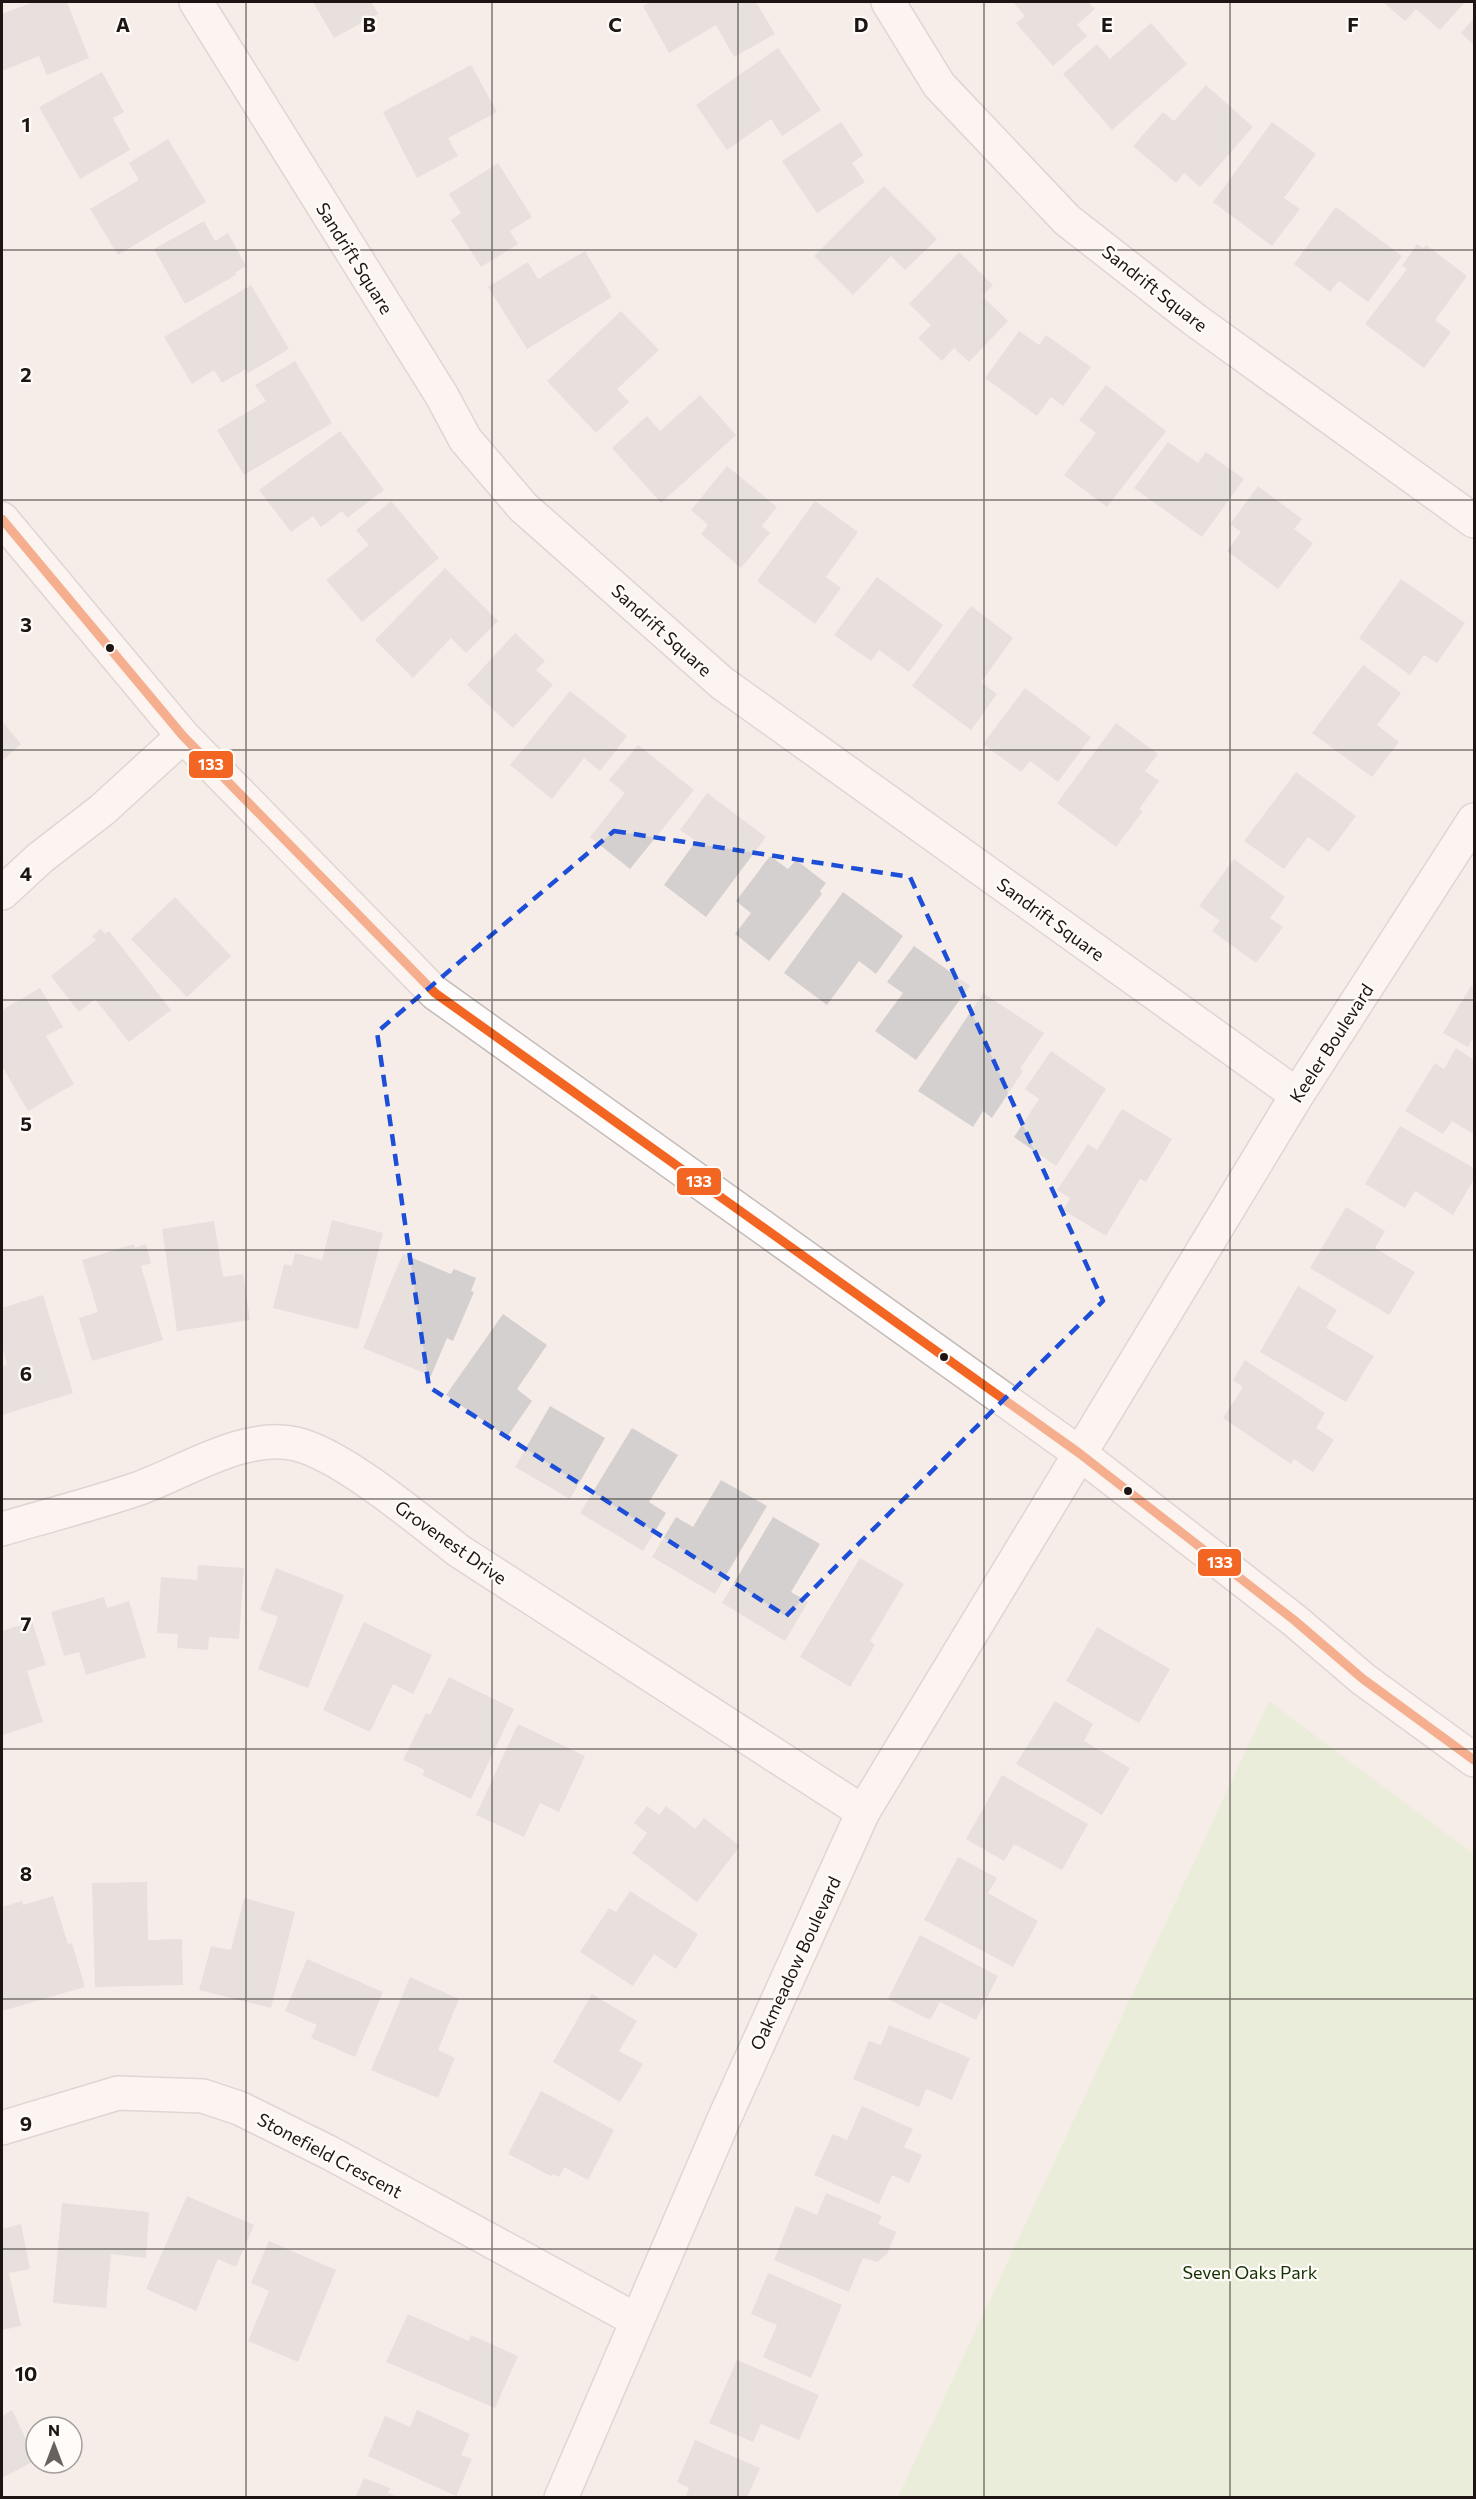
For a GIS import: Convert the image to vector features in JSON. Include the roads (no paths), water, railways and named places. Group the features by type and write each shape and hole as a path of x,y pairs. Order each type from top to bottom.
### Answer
{"street":[{"name":"Sandrift Square","path":"196,2 441,396 465,439 523,507 722,683 1297,1095"},
{"name":"Sandrift Square","path":"888,2 939,85 1067,220 1195,320 1474,521"},
{"path":"2,519 183,736 435,993 1079,1454 1294,1620 1363,1679 1474,1760"},
{"path":"2,893 40,858 102,810 183,736"},
{"name":"Keeler Boulevard","path":"1079,1454 1297,1095 1474,820"},
{"name":"Grovenest Drive","path":"2,1529 137,1489 254,1443 297,1444 339,1463 411,1513 459,1551 863,1812"},
{"name":"Oakmeadow Boulevard","path":"561,2498 636,2320 863,1812 1079,1454"},
{"name":"Stonefield Crescent","path":"2,2128 117,2093 203,2096 239,2108 330,2153 636,2320"}],"park label":[{"name":"Seven Oaks Park","path":"1250,2272"}]}
